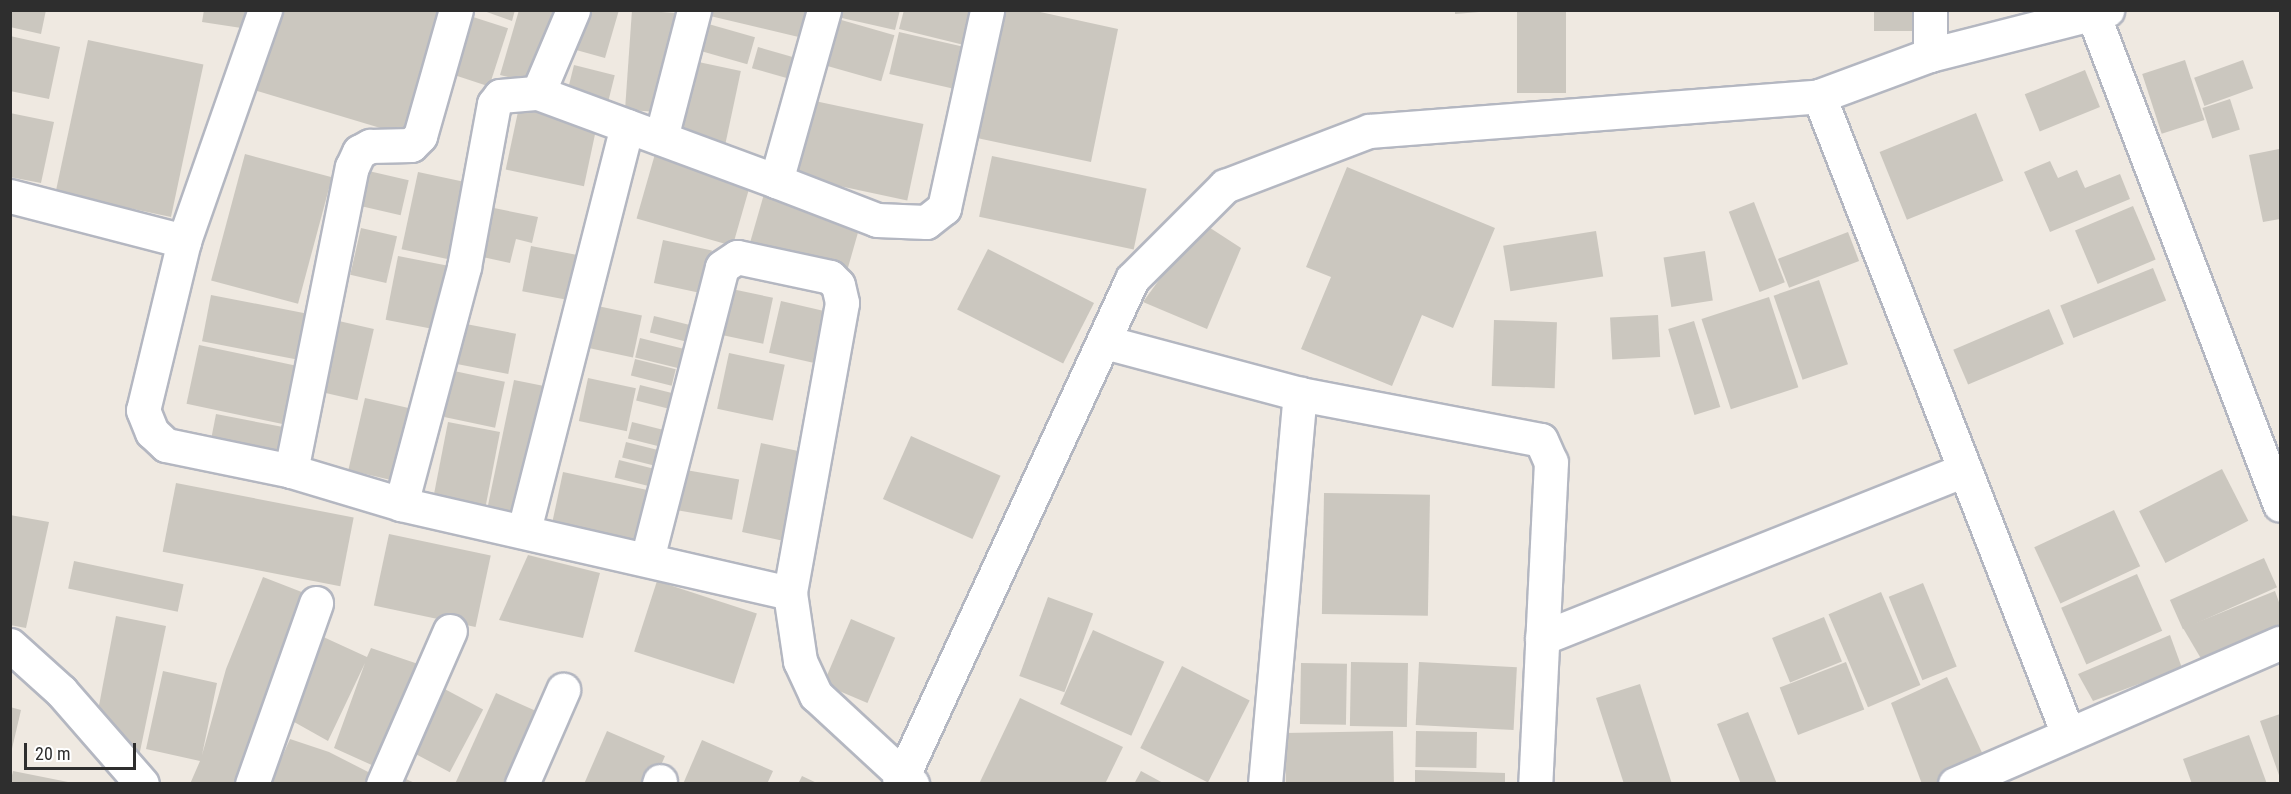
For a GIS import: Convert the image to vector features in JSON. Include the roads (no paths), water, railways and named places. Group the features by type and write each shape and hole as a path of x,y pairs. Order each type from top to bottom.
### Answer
{"street":[{"path":"265,10 184,241 144,410 148,426 166,445 291,471 401,504 524,530 790,593"},
{"path":"291,471 352,167 359,152 370,147 411,145 420,136 456,10"},
{"path":"537,93 573,10"},
{"path":"661,138 694,10"},
{"path":"776,181 824,10"},
{"path":"401,504 464,267 494,104 500,96 509,93 537,93 878,220 926,222 944,208 987,10"},
{"path":"1929,55 1930,10"},
{"path":"647,559 722,267 737,258 830,277 838,285 842,303 790,593 800,661 816,695 905,782 929,712 1105,342 1132,279 1225,186 1369,131 1818,96 1929,55 2100,12 2280,505"},
{"path":"1818,96 2068,734"},
{"path":"524,530 627,126"},
{"path":"10,196 184,241"},
{"path":"1105,342 1300,394 1541,440 1551,462 1535,783"},
{"path":"1265,783 1300,394"},
{"path":"1542,638 1965,470"},
{"path":"252,783 316,603"},
{"path":"383,783 450,631"},
{"path":"1955,783 2280,643"},
{"path":"10,645 61,691 142,783"},
{"path":"522,783 563,690"}]}
